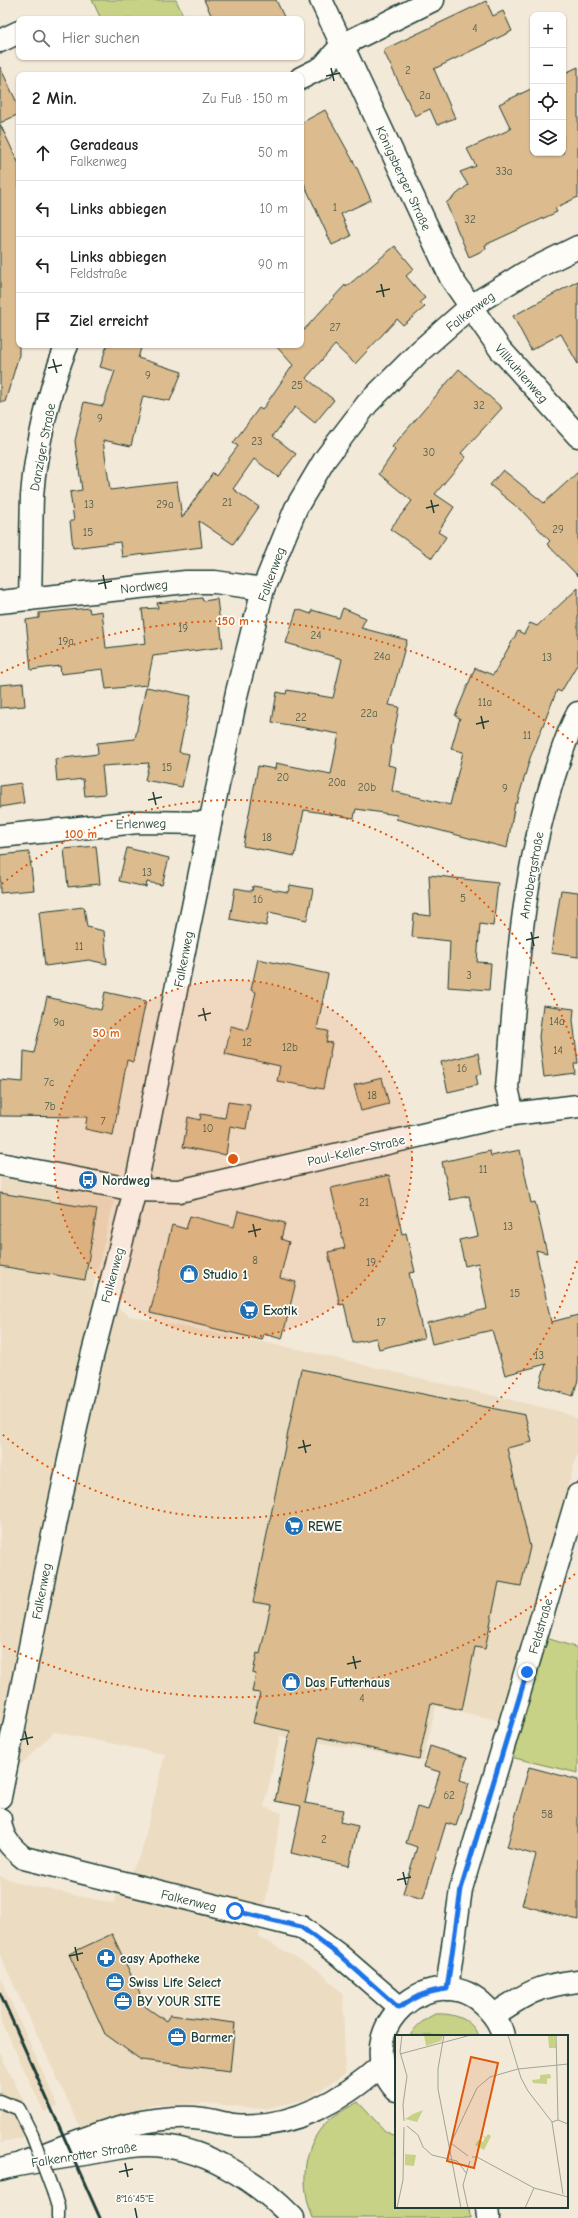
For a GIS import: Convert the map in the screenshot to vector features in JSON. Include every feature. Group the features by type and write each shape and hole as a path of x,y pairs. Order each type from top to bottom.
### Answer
{"main road":[{"name":"Königsberger Straße","path":"321,0 451,278 471,306"},
{"path":"304,76 323,67 342,45 433,0"},
{"path":"0,41 16,33"},
{"name":"Falkenweg","path":"0,1797 45,1572 89,1365 135,1190 238,692 263,589 296,508 325,459 367,404 420,351 471,306 526,273 578,247"},
{"name":"Villkuhlenweg","path":"471,306 500,349 578,436"},
{"name":"Danziger Straße","path":"30,599 32,494 38,452 58,367 66,348"},
{"name":"Nordweg","path":"0,602 186,582 215,582 263,589"},
{"name":"Annabergstraße","path":"513,1114 507,1088 524,904 544,806 568,733 578,714"},
{"name":"Erlenweg","path":"0,836 138,822 210,824"},
{"name":"Paul-Keller-Straße","path":"135,1190 179,1192 513,1114 578,1106"},
{"path":"0,1164 135,1190"},
{"name":"Feldstraße","path":"447,1989 461,1889 578,1495"},
{"name":"Falkenweg","path":"0,1819 0,1827 10,1847 24,1858 301,1927 339,1955 399,2008"},
{"path":"494,2015 534,1990 550,1984 578,1981"},
{"path":"395,2089 390,2084 383,2064 382,2044 388,2024 399,2008 413,1997 424,1993 447,1989 471,1996 481,2002 494,2015 503,2035"},
{"name":"Falkenrotter Straße","path":"23,2163 82,2139 124,2126 155,2120 183,2118 203,2119 233,2125 272,2124 311,2112 358,2086 383,2064"},
{"name":"Falkenrotter Straße","path":"0,2169 23,2163 90,2153 120,2146 148,2145 175,2149 198,2155 249,2181 264,2191 293,2218"},
{"path":"487,2208 488,2218"}],"lane":[{"path":"0,2101 19,2109 32,2135 54,2194 58,2207 58,2218"}],"shaded area":[{"path":"0,1177 114,1200 93,1289 129,1316 302,1350 558,1411 578,1419 578,1451 501,1721 436,1706 423,1760 280,1736 264,1807 282,1813 259,1937 317,1969 343,1994 345,2074 307,2099 263,2109 207,2103 154,2105 80,2127 0,1955 0,1876 22,1884 113,1903 141,1854 165,1754 54,1732 0,1785"},
{"path":"0,1978 58,2105 44,2112 0,2018"},
{"path":"0,2053 39,2133 0,2143"}],"green space":[{"path":"92,0 176,0 184,16 100,16"},
{"path":"537,1635 578,1648 578,1773 502,1755"},
{"path":"435,2014 448,2014 461,2018 471,2025 478,2035 411,2035 427,2018"},
{"path":"358,2102 385,2131 395,2136 395,2208 469,2208 470,2218 313,2218 306,2193 305,2180 308,2154 313,2141 320,2130 329,2120"}],"building":[{"path":"204,0 276,0 284,16 212,16"},
{"path":"486,1 493,16 503,11 512,31 434,69 455,118 437,125 430,109 415,116 383,50"},
{"path":"0,67 16,101 16,115 0,123"},
{"path":"578,67 578,197 555,208 557,212 485,245 486,249 469,257 446,203 468,185 460,172 476,166 467,149 511,129 499,104 530,89 530,156 566,156 566,73"},
{"path":"325,110 357,168 371,200 341,214 351,236 332,245 304,184 304,121"},
{"path":"0,124 16,158 16,348 19,348 19,355 5,402 0,402"},
{"path":"395,246 414,269 406,276 425,298 420,302 425,307 403,325 397,319 355,364 335,345 306,378 334,400 315,423 295,407 273,436 296,454 278,477 254,459 233,489 259,507 233,544 199,521 202,547 122,557 120,542 73,548 70,521 74,521 70,492 82,490 75,441 84,402 103,406 115,371 100,367 106,348 141,348 138,358 182,372 170,401 143,396 131,446 103,440 110,490 177,482 182,518 213,473 216,476 238,446 233,443 259,408 262,410 293,365 278,348 304,348 304,330 345,285 346,287"},
{"path":"578,281 578,364 561,334 531,350 513,316"},
{"path":"459,369 502,408 461,453 466,457 435,494 454,507 438,532 446,537 432,558 390,529 412,501 379,474 395,450 392,447"},
{"path":"503,470 544,503 578,472 578,576 547,544 550,541 523,512 490,485"},
{"path":"578,588 578,663 561,692 557,690 530,758 517,803 515,803 507,848 396,819 397,815 356,809 354,818 304,810 295,856 243,846 258,766 275,769 276,763 331,774 339,734 272,722 277,692 286,694 287,690 333,698 342,659 286,643 297,609 311,614 312,610 339,618 343,608 366,618 361,628 407,640 389,705 399,707 388,765 396,767 392,791 450,805 463,752 451,749 460,718 455,716 475,668 493,675 518,631 524,634 530,623 537,626"},
{"path":"202,598 203,601 217,599 223,647 153,656 147,685 106,689 103,669 61,674 60,666 31,670 26,620 39,618 39,613 89,608 90,613 102,611 106,648 146,643 142,609 158,608 157,603"},
{"path":"23,683 25,706 0,708 0,685"},
{"path":"146,687 191,696 179,752 189,754 182,787 145,780 149,763 102,766 105,794 85,796 83,779 57,782 55,759 98,754 97,743 135,739"},
{"path":"21,783 24,803 0,807 0,786"},
{"path":"96,846 100,884 68,887 64,849"},
{"path":"127,848 169,858 162,885 147,882 146,887 119,881"},
{"path":"29,852 34,890 0,893 0,855"},
{"path":"429,875 498,883 493,926 480,924 477,962 491,963 489,990 448,987 450,941 412,937 414,914 431,916"},
{"path":"290,885 313,889 307,920 269,912 266,926 230,919 235,888 252,891 253,886 288,892"},
{"path":"561,890 578,892 578,957 551,953"},
{"path":"84,907 87,927 104,931 107,964 89,960 45,966 39,912"},
{"path":"258,959 328,974 317,1029 328,1031 326,1042 332,1043 323,1089 277,1081 280,1066 225,1054 231,1026 247,1030 256,992 251,990"},
{"path":"105,992 146,1001 133,1062 127,1060 113,1135 85,1129 87,1117 0,1116 0,1080 23,1082 24,1051 34,1053 47,997 101,1010"},
{"path":"543,1005 574,1009 573,1020 578,1063 574,1064 575,1073 544,1077 539,1037"},
{"path":"478,1053 482,1074 476,1075 478,1085 448,1092 441,1062"},
{"path":"382,1078 389,1104 361,1111 354,1085"},
{"path":"228,1102 250,1105 246,1129 230,1126 226,1155 183,1147 188,1117 200,1120 201,1114 225,1118"},
{"path":"520,1150 531,1203 535,1202 547,1253 536,1250 551,1322 578,1315 578,1380 573,1396 539,1386 546,1364 505,1375 492,1330 432,1344 427,1323 487,1309 478,1263 465,1266 459,1240 478,1236 469,1196 450,1200 442,1162 490,1151 491,1156"},
{"path":"389,1175 402,1234 406,1233 415,1272 409,1273 424,1338 379,1349 376,1338 353,1343 344,1304 340,1305 328,1252 345,1248 331,1188"},
{"path":"0,1193 97,1209 85,1280 0,1266"},
{"path":"238,1211 285,1223 281,1239 289,1242 280,1278 296,1282 282,1339 264,1334 262,1340 150,1313 172,1225 186,1229 190,1216 234,1227"},
{"path":"301,1369 525,1415 532,1442 507,1448 530,1547 521,1586 499,1582 485,1649 475,1647 462,1710 431,1703 419,1759 319,1737 305,1803 343,1810 340,1822 358,1826 349,1866 291,1853 301,1806 275,1801 290,1731 253,1723 260,1693 252,1692 256,1674 253,1673 257,1653 260,1654 271,1605 253,1602"},
{"path":"430,1746 467,1758 460,1780 469,1783 456,1826 446,1823 423,1899 403,1893 417,1847 406,1843 417,1807 428,1810 440,1772 424,1767"},
{"path":"529,1767 578,1780 578,1920 522,1905 536,1855 507,1847"},
{"path":"112,1934 146,2007 166,2021 170,2015 235,2023 230,2071 141,2060 105,2034 69,1954"}],"railway":[{"path":"0,1993 100,2218"}],"place":[{"name":"Nordweg","path":"88,1180"},
{"name":"Studio 1","path":"189,1274"},
{"name":"Exotik","path":"249,1310"},
{"name":"REWE","path":"294,1526"},
{"name":"Das Futterhaus","path":"291,1682"},
{"name":"easy Apotheke","path":"106,1958"},
{"name":"Swiss Life Select","path":"115,1982"},
{"name":"BY YOUR SITE","path":"123,2001"},
{"name":"Barmer","path":"177,2037"}],"route":[{"path":"235,1911 301,1927 339,1955 399,2008 413,1997 430,1991 447,1989 461,1889 527,1672"}]}
